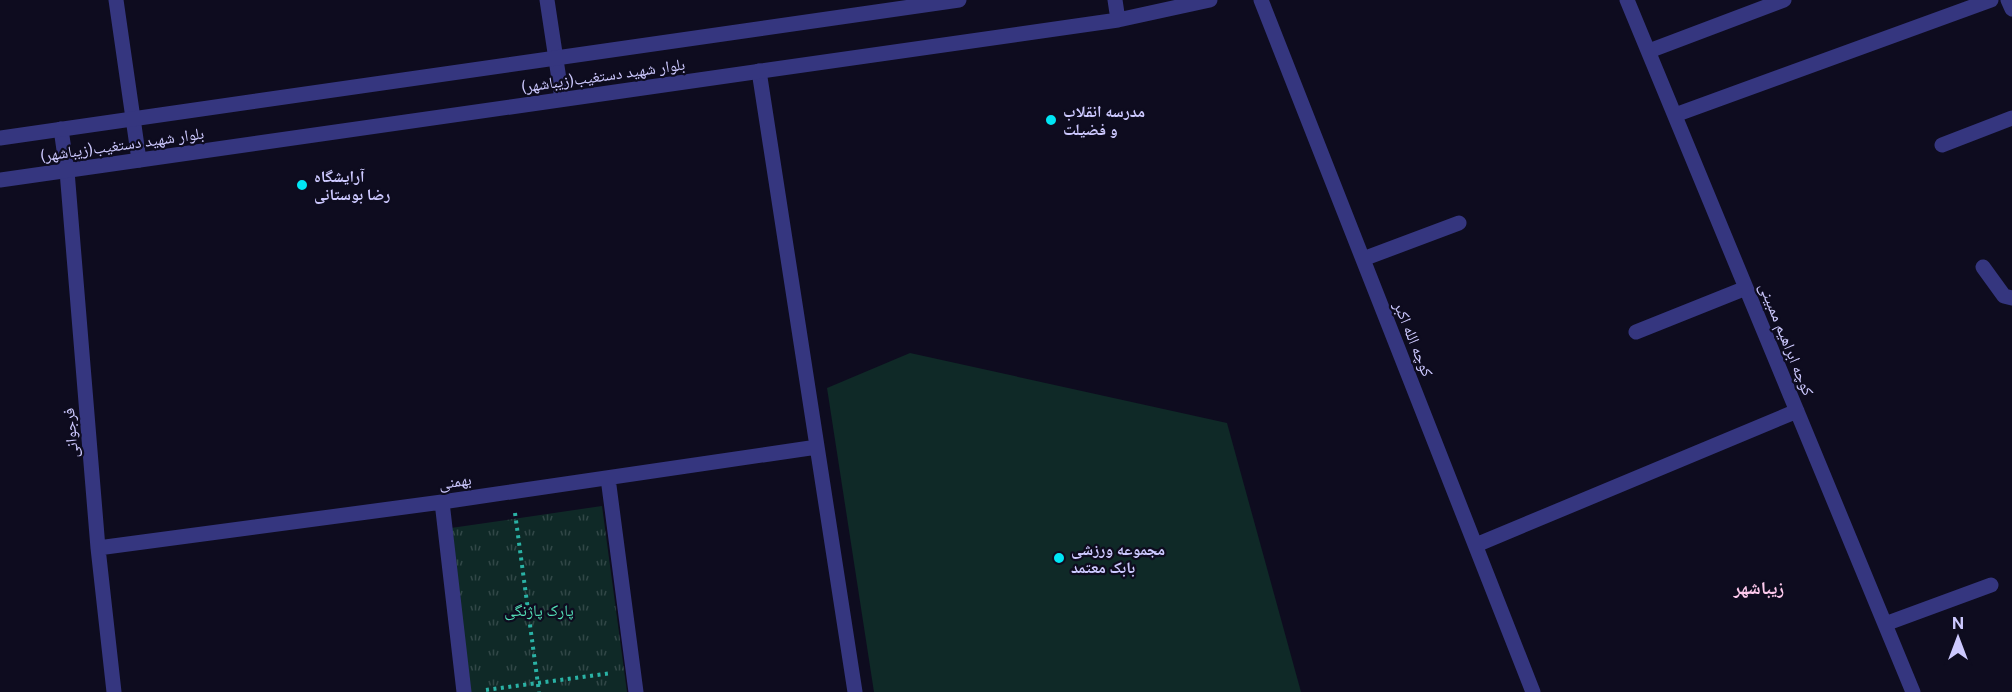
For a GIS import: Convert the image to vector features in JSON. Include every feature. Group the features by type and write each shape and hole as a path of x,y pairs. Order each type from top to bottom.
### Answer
{"street":[{"path":"116,0 138,160"},
{"path":"547,0 562,99"},
{"name":"بلوار شهید دستغیب(زیباشهر)","path":"0,138 959,0"},
{"path":"1114,0 1118,20"},
{"name":"بلوار شهید دستغیب(زیباشهر)","path":"0,180 1118,20 1210,0"},
{"name":"کوچه الله اکبر","path":"1261,0 1533,692"},
{"name":"کوچه ابراهیم ممبینی","path":"1628,0 1913,692"},
{"path":"1648,51 1784,0"},
{"path":"1675,115 1992,0"},
{"path":"2008,0 2012,9"},
{"path":"759,71 855,692"},
{"path":"1942,146 2012,118"},
{"name":"فرجوانی","path":"61,129 67,171 98,548 114,692"},
{"path":"1363,259 1459,223"},
{"path":"1983,267 2004,296 2012,298"},
{"path":"1636,332 1746,288"},
{"path":"1476,545 1797,411"},
{"name":"بهمنی","path":"98,548 442,502 817,447"},
{"path":"608,478 636,692"},
{"path":"442,502 464,692"},
{"path":"1885,624 1991,585"}],"path":[{"path":"512,491 539,692"},
{"path":"484,690 633,670"}],"green space":[{"name":"مجموعه ورزشی بابک معتمد","path":"910,353 1227,423 1301,692 874,692 827,388"},
{"name":"پارک پاژنگی","path":"602,506 627,692 471,692 451,528"}],"place":[{"name":"مدرسه انقلاب و فضیلت","path":"1051,120"},
{"name":"آرایشگاه رضا بوستانی","path":"302,185"},
{"name":"مجموعه ورزشی بابک معتمد","path":"1059,558"}],"district":[{"name":"زیباشهر","path":"1759,588"}]}
